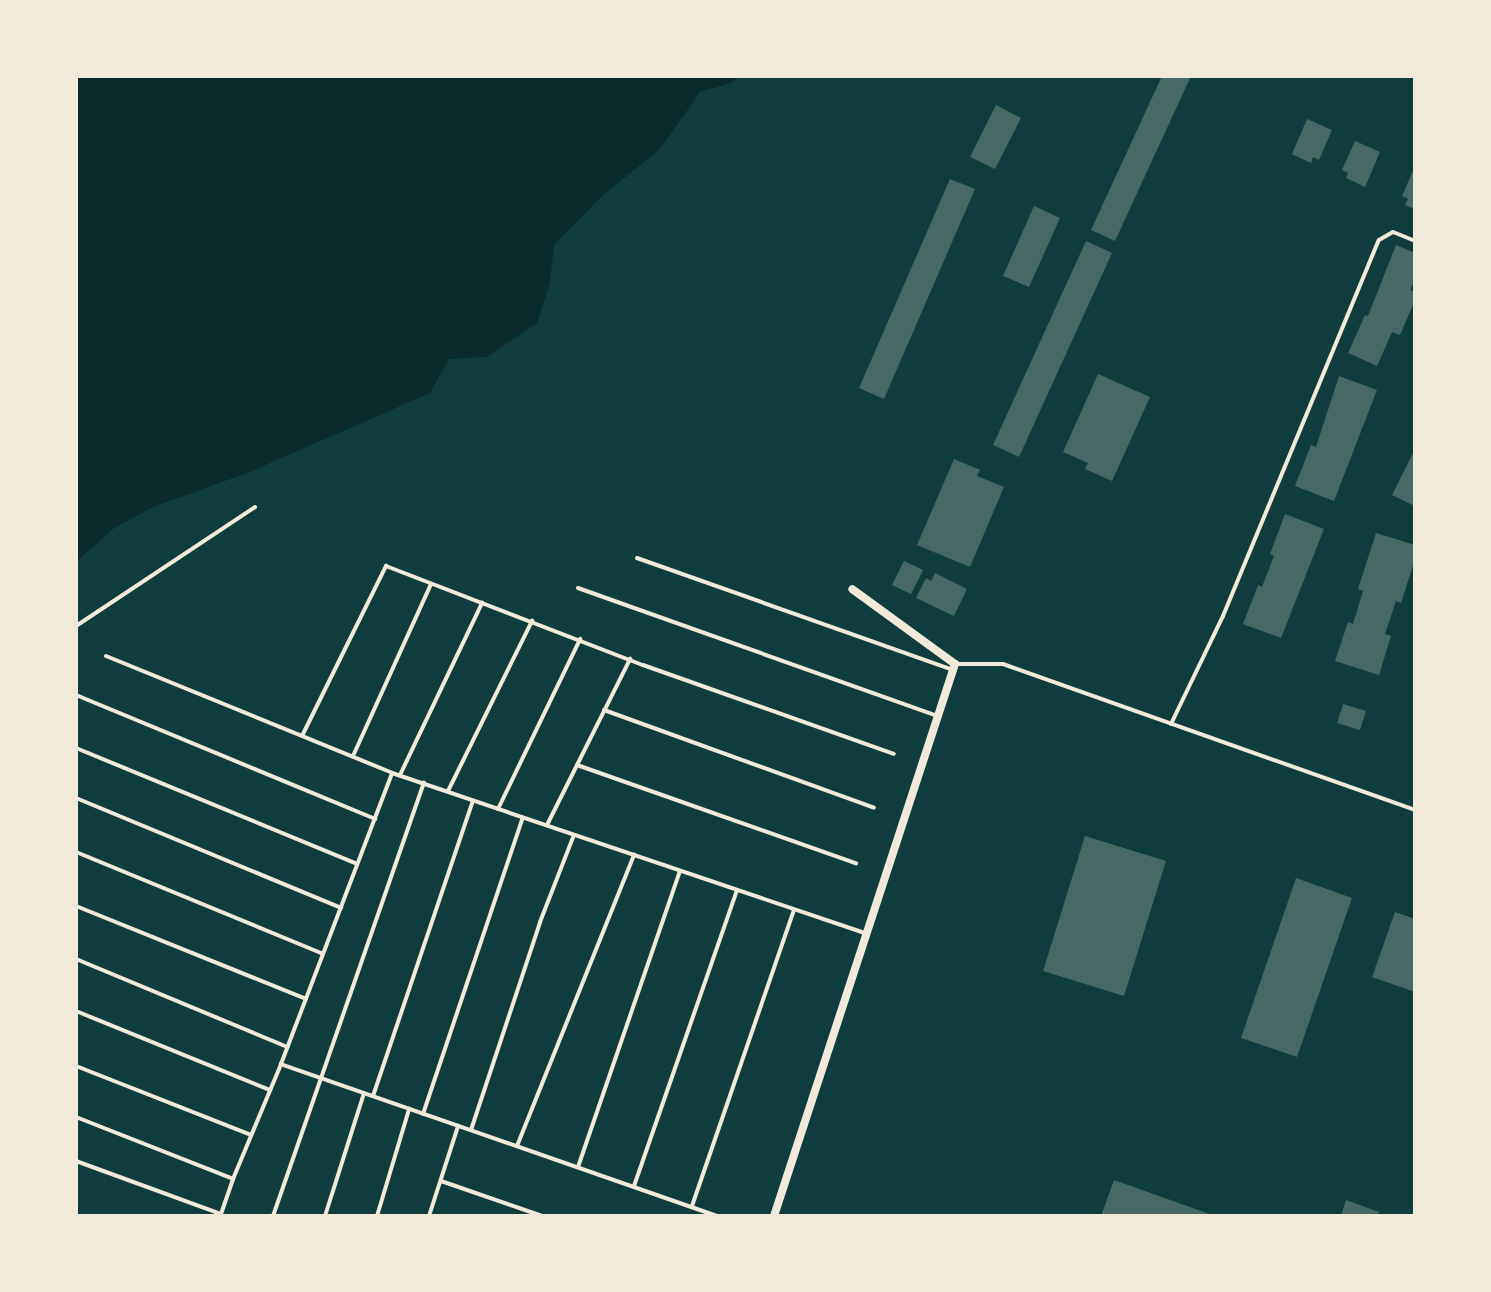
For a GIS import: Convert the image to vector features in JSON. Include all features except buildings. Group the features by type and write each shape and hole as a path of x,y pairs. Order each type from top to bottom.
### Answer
{"street":[{"path":"774,1216 954,667 852,589"}],"lane":[{"path":"1171,724 1223,616 1379,240 1393,232 1415,241"},
{"path":"76,626 255,507"},
{"path":"637,558 954,667 1003,664 1415,810"},
{"path":"302,736 386,566 630,659 894,754"},
{"path":"352,756 431,584"},
{"path":"578,588 938,716"},
{"path":"400,775 482,603"},
{"path":"448,791 532,621"},
{"path":"498,809 580,639"},
{"path":"106,656 392,773 865,933"},
{"path":"547,825 630,659"},
{"path":"76,695 375,819"},
{"path":"604,710 874,808"},
{"path":"76,748 357,864"},
{"path":"577,765 856,863"},
{"path":"76,1161 223,1215 233,1179 281,1064 392,773"},
{"path":"273,1216 424,783"},
{"path":"76,798 341,908"},
{"path":"373,1096 473,800"},
{"path":"423,1114 523,817"},
{"path":"471,1130 540,922 574,835"},
{"path":"76,852 323,954"},
{"path":"517,1146 634,855"},
{"path":"578,1168 680,871"},
{"path":"634,1187 737,890"},
{"path":"76,906 306,999"},
{"path":"692,1207 794,910"},
{"path":"76,959 287,1047"},
{"path":"76,1011 270,1090"},
{"path":"281,1064 717,1216"},
{"path":"76,1066 251,1135"},
{"path":"325,1216 364,1093"},
{"path":"377,1216 409,1109"},
{"path":"76,1117 233,1179"},
{"path":"429,1216 458,1126"},
{"path":"441,1181 542,1216"}],"water":[{"path":"76,76 738,76 731,83 700,92 660,149 602,196 554,245 550,283 537,323 487,357 449,359 430,393 247,473 153,507 113,529 76,562"}]}
